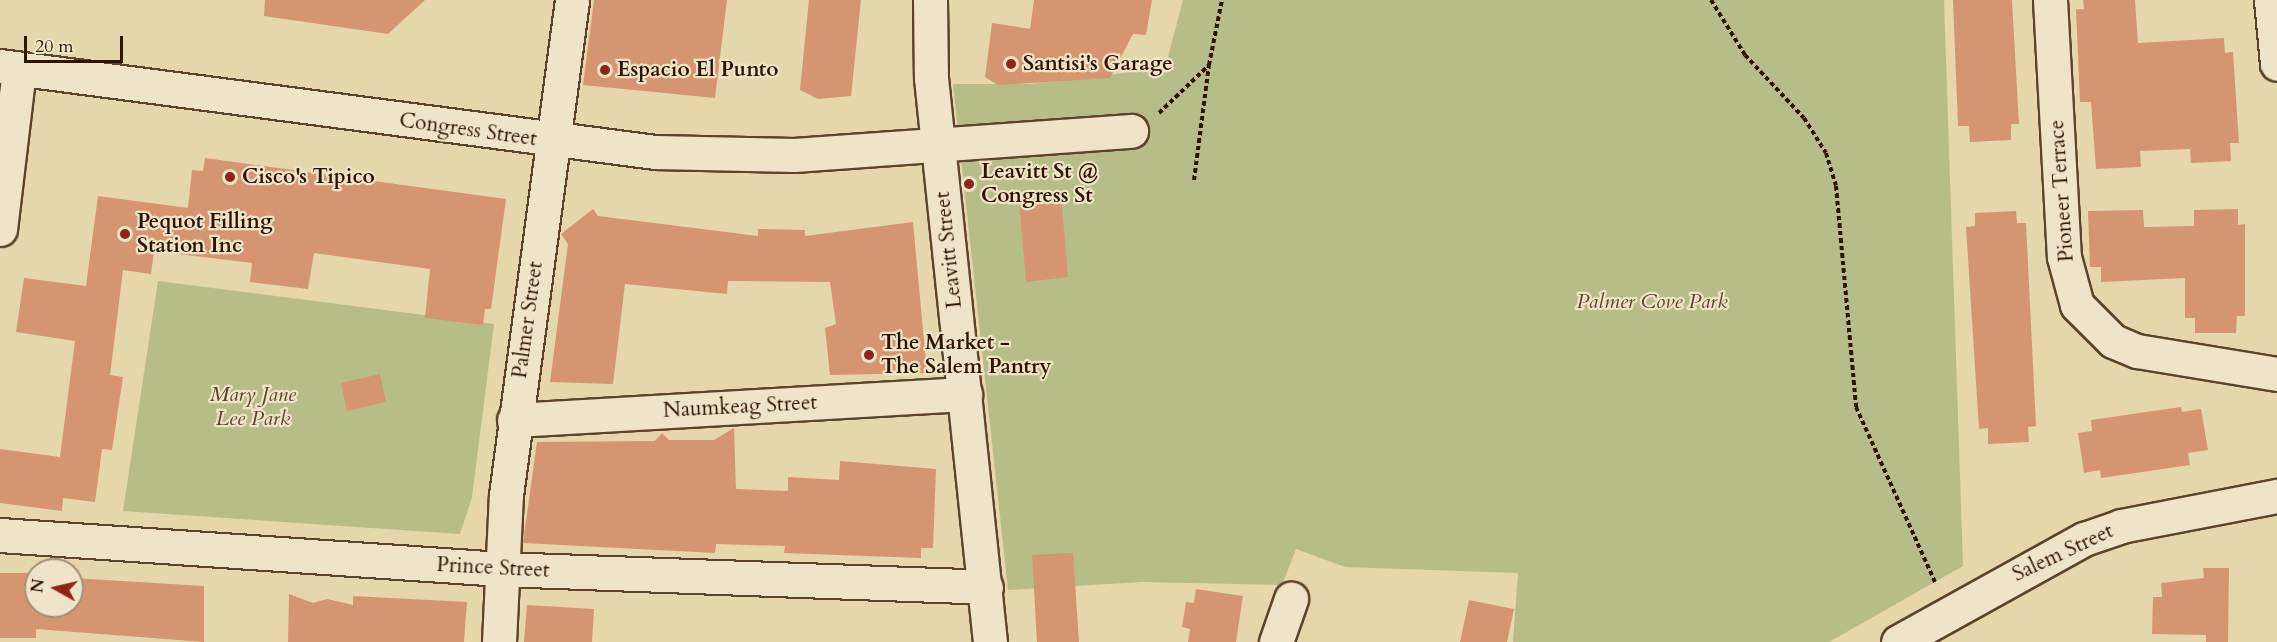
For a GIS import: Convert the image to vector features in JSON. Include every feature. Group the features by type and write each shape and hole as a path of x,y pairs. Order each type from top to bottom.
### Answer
{"street":[{"name":"Palmer Street","path":"499,642 501,569 514,420 572,0"},
{"name":"Leavitt Street","path":"930,0 938,145 990,642"},
{"name":"Pioneer Terrace","path":"2050,0 2064,257 2077,305 2095,327 2138,351 2277,374"},
{"path":"2271,0 2277,64"},
{"name":"Congress Street","path":"9,68 552,142 732,155 938,145 1131,131"},
{"path":"0,229 9,68"},
{"name":"Naumkeag Street","path":"514,420 965,394"},
{"name":"Salem Street","path":"1898,642 2084,539 2121,526 2277,496"},
{"name":"Prince Street","path":"0,535 501,569 986,587"},
{"path":"1276,642 1292,599"}],"path":[{"path":"1194,180 1209,65 1222,0"},
{"path":"1711,0 1745,55 1804,118 1826,153 1836,186 1856,407 1935,582"},
{"path":"1131,131 1169,106 1209,65"}],"green space":[{"name":"Palmer Cove Park","path":"1183,0 1944,0 1963,566 1829,642 1513,642 1518,573 1345,567 1296,549 1282,585 1142,582 1008,590 953,84 1030,84 1165,68"},
{"name":"Mary Jane Lee Park","path":"158,281 494,324 472,497 460,534 123,511"}],"building":[{"path":"265,0 425,0 388,34 264,16"},
{"path":"594,0 727,0 715,98 583,85"},
{"path":"809,0 861,0 851,96 818,99 800,90"},
{"path":"1034,0 1152,0 1146,35 1133,34 1110,78 998,85 985,77 992,23 1030,29"},
{"path":"1953,0 2012,0 2019,124 2011,124 2011,140 1970,142 1969,126 1958,126"},
{"path":"2083,0 2135,0 2138,43 2224,38 2225,53 2233,52 2239,143 2230,143 2231,161 2191,163 2190,149 2140,151 2141,167 2096,169 2091,102 2080,102 2076,9 2084,9"},
{"path":"205,158 506,199 491,309 485,309 483,325 425,318 430,269 314,253 308,289 250,282 252,263 154,251 151,274 123,270 110,375 123,377 112,450 102,449 95,502 63,498 62,511 0,503 0,449 60,457 75,341 16,332 24,278 86,286 98,196 188,208 192,170 203,171"},
{"path":"1061,194 1068,277 1026,282 1019,199"},
{"path":"593,209 598,216 758,236 758,229 805,230 805,236 913,222 927,373 830,375 825,328 836,324 830,282 728,281 727,294 625,284 613,384 550,382 568,244 561,234"},
{"path":"2238,209 2238,225 2245,224 2245,316 2237,316 2236,333 2195,333 2195,318 2185,318 2185,278 2101,282 2101,267 2090,267 2088,211 2143,210 2144,227 2194,226 2194,210"},
{"path":"2016,211 2017,223 2026,223 2036,426 2028,427 2029,442 1988,444 1988,428 1979,429 1966,227 1975,226 1975,213"},
{"path":"380,374 386,402 347,411 341,383"},
{"path":"2181,407 2182,412 2201,409 2208,450 2188,453 2190,465 2101,478 2100,470 2084,473 2078,433 2092,431 2091,420"},
{"path":"734,428 736,489 788,491 788,477 839,480 840,461 936,469 933,548 921,548 921,558 784,553 785,546 716,544 715,553 523,543 537,442 655,441 662,433 669,440 714,440"},
{"path":"1073,553 1079,642 1037,642 1032,555"},
{"path":"2203,568 2229,568 2228,642 2206,642 2206,635 2152,634 2153,597 2162,597 2161,583 2204,578"},
{"path":"0,573 24,573 24,618 84,618 84,579 204,586 204,642 36,629 36,638 0,638"},
{"path":"1196,589 1243,596 1236,642 1188,642 1190,629 1182,627 1186,602 1194,603"},
{"path":"289,594 313,603 327,599 353,605 353,596 467,602 464,642 288,642"},
{"path":"1469,600 1514,609 1507,642 1460,642"},
{"path":"527,605 594,609 592,642 524,642"}],"place":[{"name":"Santisi's Garage","path":"1011,64"},
{"name":"Espacio El Punto","path":"605,70"},
{"name":"Cisco's Tipico","path":"230,177"},
{"name":"Leavitt St @ Congress St","path":"969,184"},
{"name":"Pequot Filling Station Inc","path":"125,234"},
{"name":"The Market - The Salem Pantry","path":"869,355"}]}
